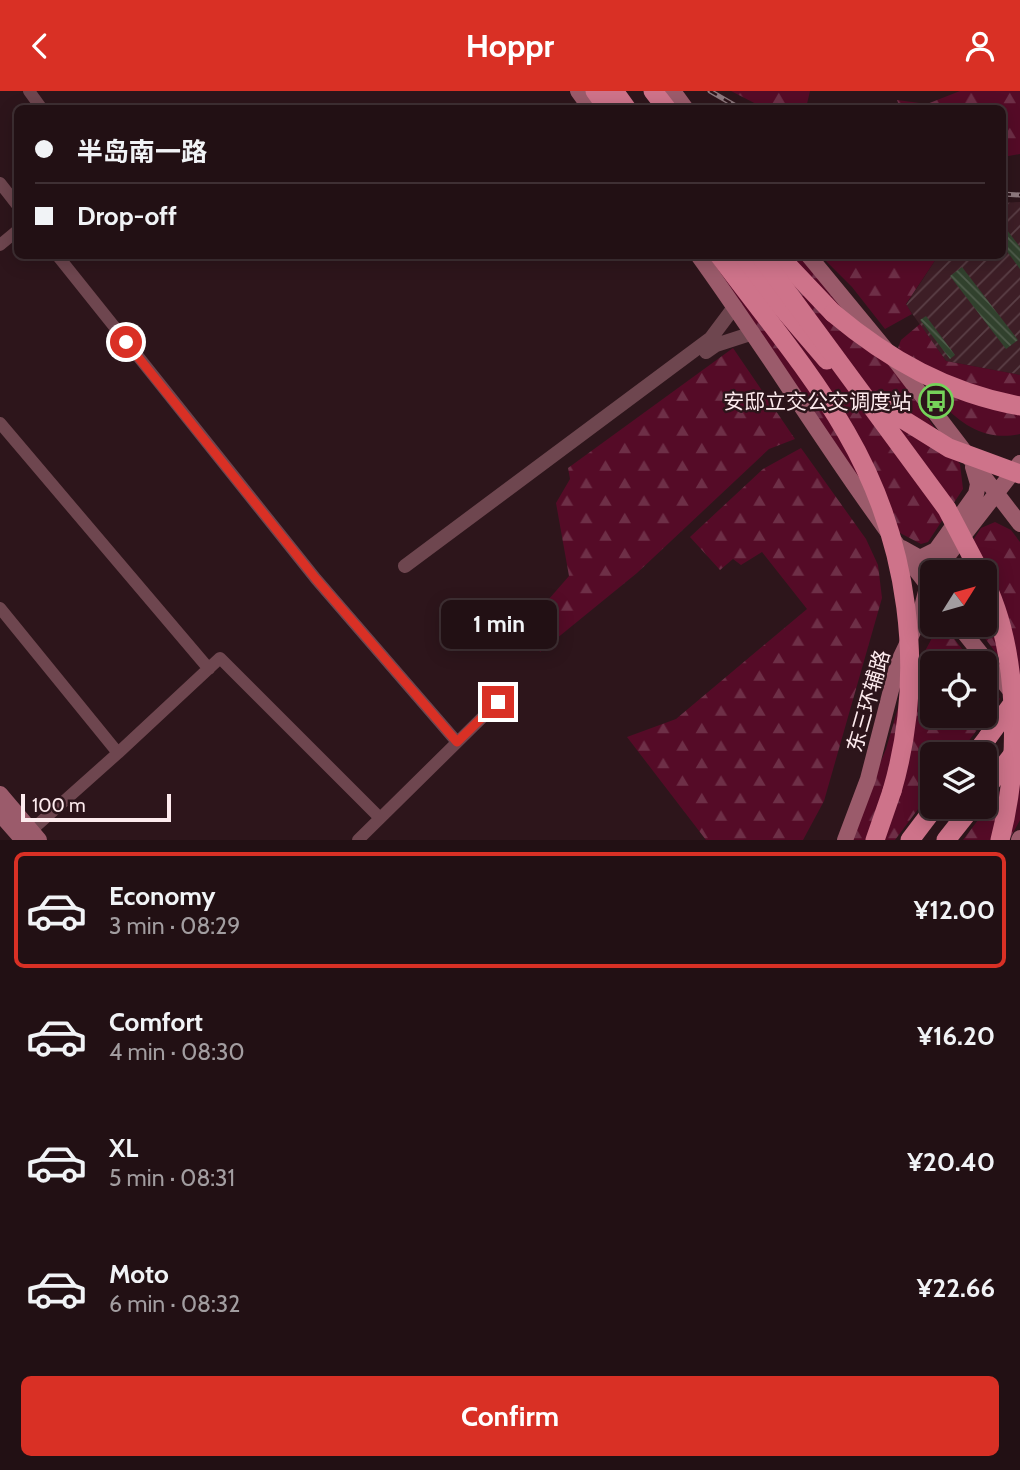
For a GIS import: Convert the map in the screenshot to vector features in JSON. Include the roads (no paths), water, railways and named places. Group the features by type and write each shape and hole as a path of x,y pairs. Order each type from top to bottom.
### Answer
{"highway":[{"path":"653,91 664,105"},
{"path":"722,259 829,405 863,464 884,512 901,578 910,655 905,730 892,791 875,840"},
{"path":"740,259 804,337 865,395 949,448 1020,474"},
{"path":"763,259 947,509 974,560"},
{"path":"782,259 833,313 900,364 964,392 1020,406"},
{"path":"998,617 1009,647 1019,718 1010,799 1000,840"},
{"path":"984,742 1020,694"},
{"path":"997,775 1020,744"},
{"path":"910,840 926,819"},
{"path":"946,840 963,819"}],"main road":[{"path":"701,259 753,333 822,441 897,544 920,568"},
{"path":"811,259 852,307 1020,524"},
{"path":"897,544 919,558 936,550 976,493 978,484 970,459"},
{"name":"东三环辅路","path":"947,560 995,492 1020,463"},
{"name":"东三环辅路","path":"845,840 868,779 898,663 920,616"},
{"path":"968,637 1020,703"},
{"path":"0,794 29,837"},
{"path":"0,814 29,837"}],"street":[{"path":"0,183 14,201"},
{"path":"0,245 14,233"},
{"path":"60,259 316,579 457,742"},
{"path":"734,306 711,338 408,569 716,345 753,333"},
{"path":"0,423 209,669"},
{"path":"0,608 118,753"},
{"path":"29,837 220,658 380,818"},
{"path":"358,840 498,702"}],"railway":[{"path":"710,91 734,105"},
{"path":"1006,194 1020,195"}],"place":[{"name":"安邸立交公交调度站","path":"936,401"}]}
